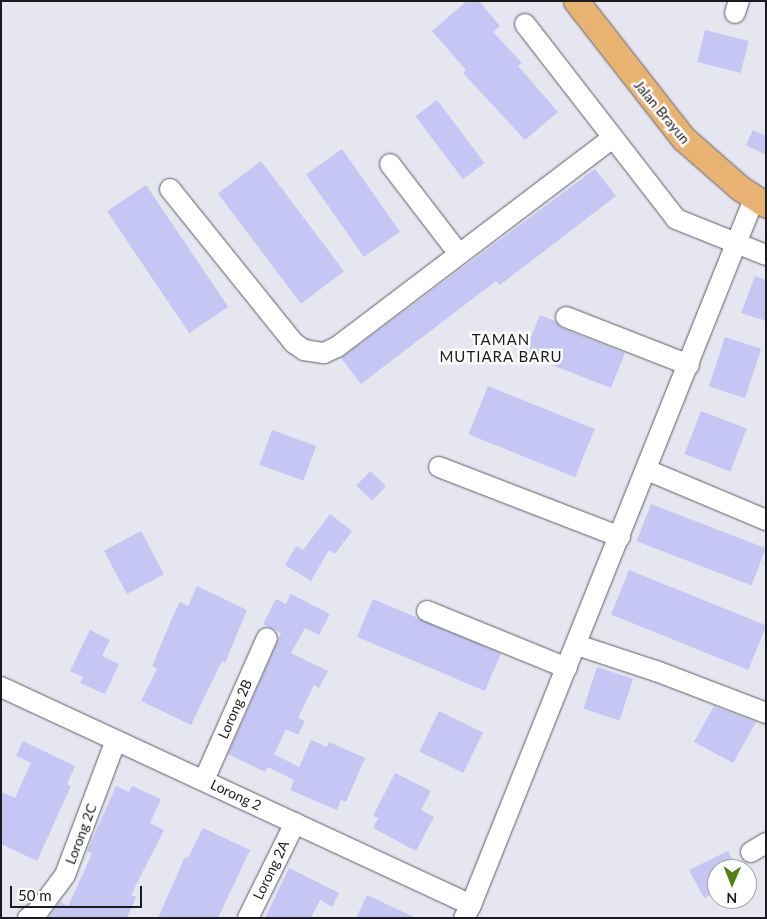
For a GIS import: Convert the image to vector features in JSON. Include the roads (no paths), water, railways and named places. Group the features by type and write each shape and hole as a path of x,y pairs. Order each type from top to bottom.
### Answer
{"main road":[{"name":"Jalan Brayun","path":"576,1 683,138 760,202"}],"street":[{"path":"525,24 676,219 766,255"},
{"path":"170,189 294,343 313,353 324,353 337,347 612,138"},
{"path":"390,164 459,254"},
{"name":"Lorong 2","path":"1,687 295,822 467,911 497,845 736,244 760,202"},
{"path":"566,317 689,365"},
{"path":"439,467 620,538"},
{"path":"647,470 766,520"},
{"path":"427,611 566,668"},
{"name":"Lorong 2B","path":"204,780 266,638"},
{"path":"577,645 656,671 766,713"},
{"name":"Lorong 2C","path":"28,918 39,910 65,876 116,740"},
{"name":"Lorong 2A","path":"248,918 295,822"}],"district":[{"name":"TAMAN MUTIARA BARU","path":"501,348"}]}
